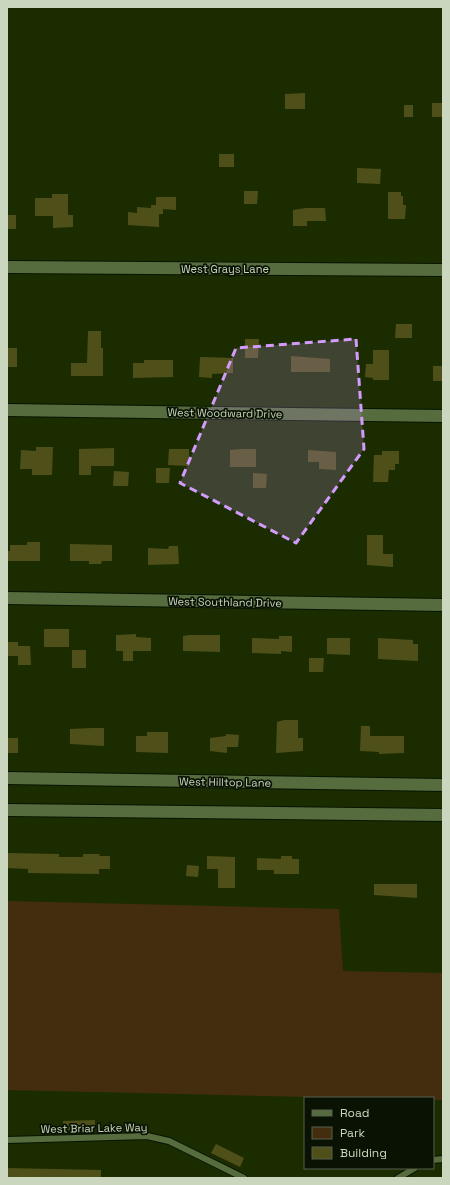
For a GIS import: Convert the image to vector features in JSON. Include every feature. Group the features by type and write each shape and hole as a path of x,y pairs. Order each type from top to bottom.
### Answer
{"street":[{"name":"West Grays Lane","path":"7,267 443,270"},
{"name":"West Woodward Drive","path":"7,410 443,416"},
{"name":"West Southland Drive","path":"7,598 443,605"},
{"name":"West Hilltop Lane","path":"7,778 443,785"},
{"path":"7,810 443,815"}],"lane":[{"name":"West Briar Lake Way","path":"7,1140 147,1136 169,1141 244,1178"},
{"path":"398,1178 413,1169"}],"highlighted area":[{"path":"356,339 364,449 296,543 180,483 236,348"}],"green space":[{"path":"7,901 339,909 343,971 443,973 443,1100 434,1100 434,1097 307,1097 7,1090"}],"building":[{"path":"305,93 305,109 285,109 285,94"},
{"path":"432,103 443,103 443,117 432,117"},
{"path":"404,105 413,105 413,117 404,117"},
{"path":"219,154 234,154 234,167 219,167"},
{"path":"357,168 381,169 380,184 357,183"},
{"path":"244,191 258,191 257,204 244,204"},
{"path":"388,192 401,192 401,196 403,196 403,205 406,205 405,219 388,219"},
{"path":"52,194 68,194 68,215 73,215 73,227 53,228 53,216 35,216 35,198 52,198"},
{"path":"156,197 176,197 176,210 163,209 163,214 159,214 159,227 128,225 128,212 137,213 137,207 151,208 151,205 156,205"},
{"path":"325,208 326,221 307,221 307,226 293,226 293,210"},
{"path":"7,215 16,215 16,229 7,229"},
{"path":"396,324 412,324 412,338 395,338"},
{"path":"88,331 101,331 101,348 103,348 103,376 71,376 71,363 87,363"},
{"path":"245,339 259,339 258,358 245,358"},
{"path":"7,348 17,348 17,367 7,367"},
{"path":"373,350 389,350 389,380 373,380 373,378 365,377 366,364 373,364"},
{"path":"291,356 330,359 330,372 291,372"},
{"path":"200,357 233,358 233,373 212,374 212,378 199,377"},
{"path":"144,360 173,360 173,377 133,378 133,363 144,363"},
{"path":"433,366 443,366 443,381 433,381"},
{"path":"36,447 53,447 52,475 32,475 32,469 20,469 21,450 36,451"},
{"path":"114,448 114,466 91,466 91,475 79,475 79,449"},
{"path":"169,449 189,449 189,466 168,465"},
{"path":"256,449 256,467 230,467 230,450"},
{"path":"308,450 336,452 336,470 319,469 319,462 308,462"},
{"path":"382,451 399,451 399,464 395,464 395,470 389,470 388,482 373,482 374,455 382,455"},
{"path":"156,468 170,468 169,483 156,483"},
{"path":"114,471 129,472 128,486 113,486"},
{"path":"253,473 267,474 266,488 253,488"},
{"path":"367,535 383,535 383,554 393,554 393,567 367,565"},
{"path":"27,542 40,542 40,561 7,561 7,551 10,551 10,545 27,545"},
{"path":"70,544 112,545 112,561 102,561 101,564 89,564 89,561 70,561"},
{"path":"169,546 178,546 179,564 148,565 148,548 168,549"},
{"path":"44,629 69,629 69,647 44,647"},
{"path":"136,634 136,637 151,638 151,651 133,651 133,661 123,661 123,651 116,651 116,635"},
{"path":"220,635 220,652 183,651 183,636"},
{"path":"279,636 292,636 292,652 281,651 281,654 252,653 252,638 279,639"},
{"path":"327,638 350,638 350,655 327,654"},
{"path":"378,638 413,640 413,644 418,644 418,661 378,659"},
{"path":"7,642 18,642 18,646 30,646 31,665 18,665 18,656 7,656"},
{"path":"72,650 86,650 86,668 72,668"},
{"path":"309,658 324,658 323,672 309,672"},
{"path":"284,720 298,720 298,738 303,738 303,751 276,753 277,722"},
{"path":"361,726 370,726 370,736 404,736 404,753 379,754 379,752 360,751"},
{"path":"104,728 104,746 70,744 70,729"},
{"path":"147,732 168,732 168,753 136,752 136,736 147,736"},
{"path":"226,734 239,735 238,747 227,747 227,753 210,751 210,738 226,736"},
{"path":"7,738 18,738 18,753 7,753"},
{"path":"7,853 59,854 59,857 83,857 83,854 100,854 99,856 110,856 110,869 99,869 99,874 28,873 28,869 7,868"},
{"path":"207,856 235,857 235,888 218,888 218,869 207,869"},
{"path":"281,856 292,856 292,859 299,859 299,874 274,874 274,870 257,870 257,858 281,859"},
{"path":"187,865 199,866 198,877 186,876"},
{"path":"374,884 417,884 417,898 374,895"},
{"path":"95,1120 95,1129 63,1130 63,1121"},
{"path":"216,1144 244,1158 240,1167 211,1153"},
{"path":"7,1168 101,1170 101,1178 7,1178"}]}
